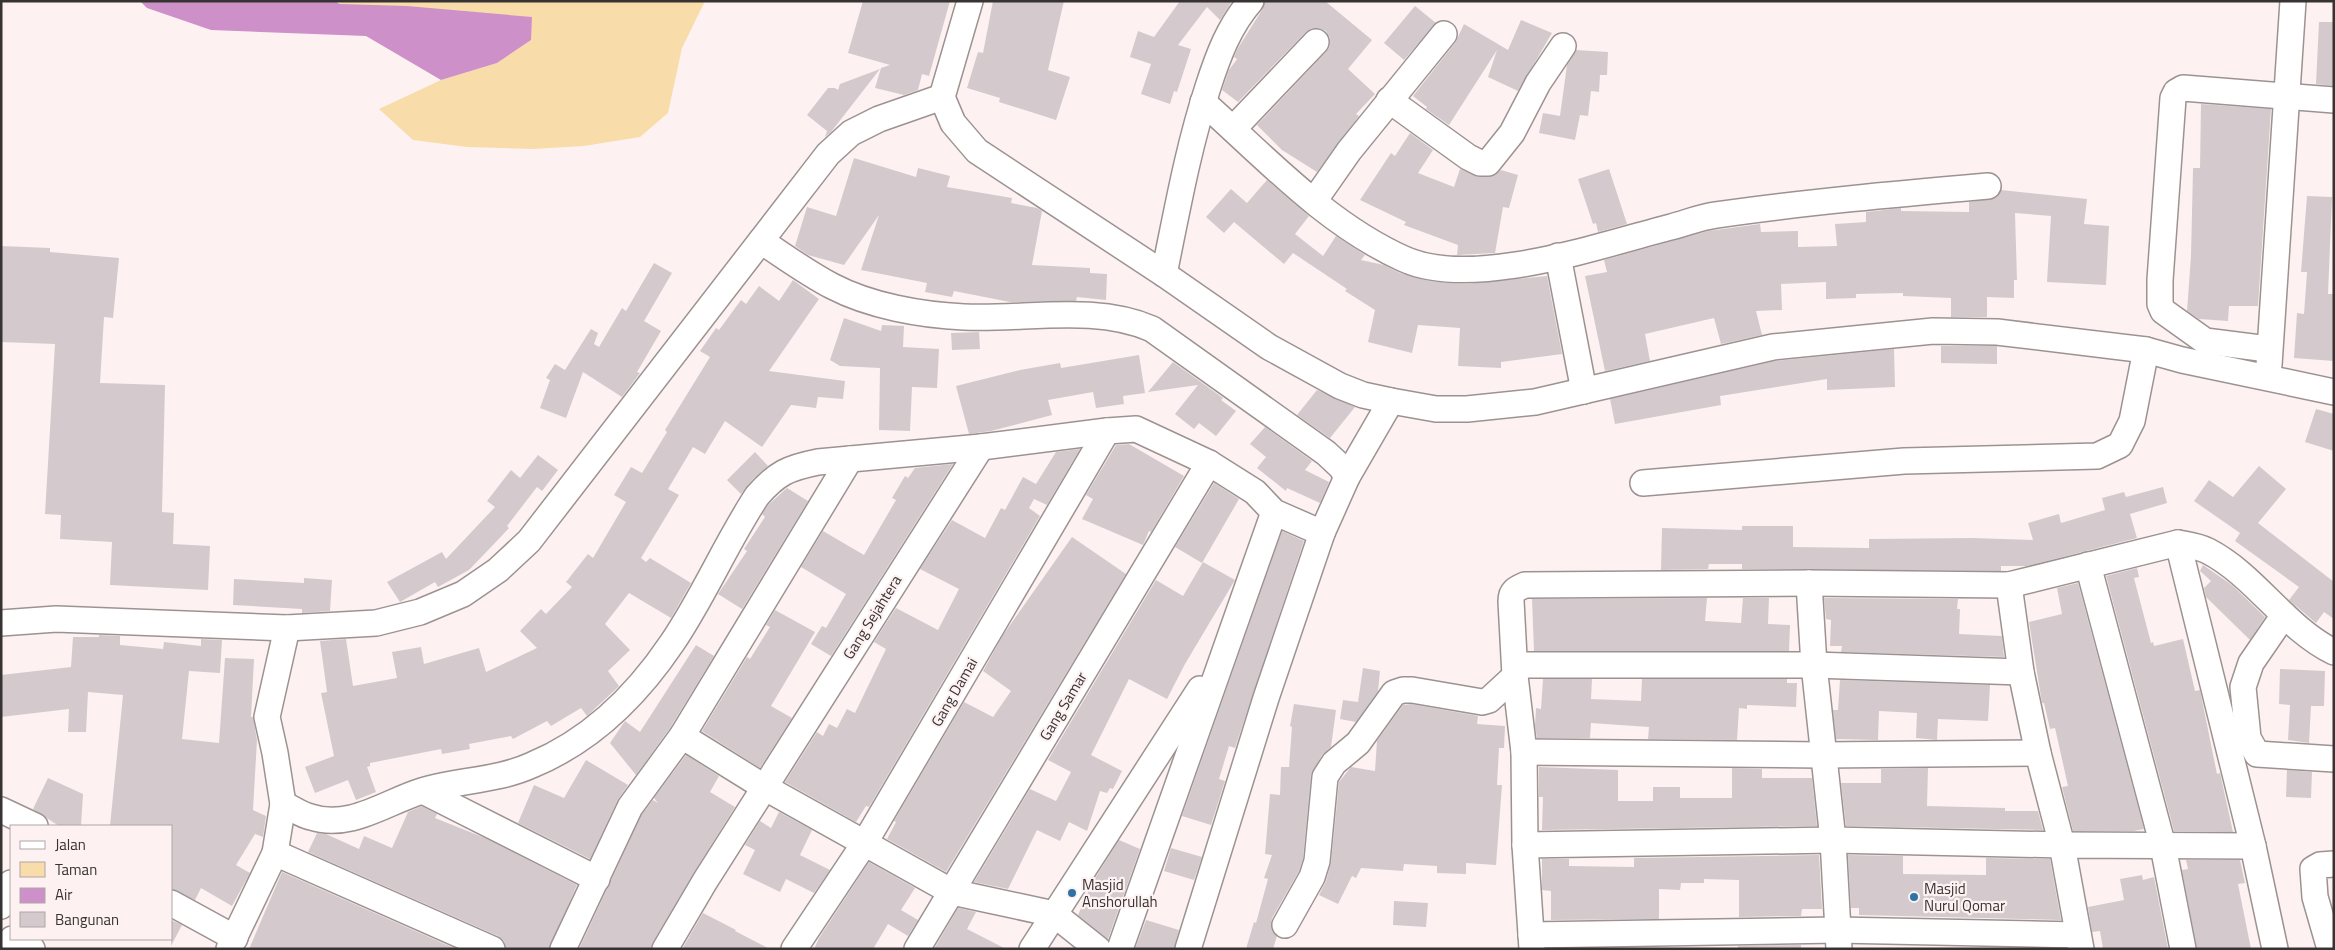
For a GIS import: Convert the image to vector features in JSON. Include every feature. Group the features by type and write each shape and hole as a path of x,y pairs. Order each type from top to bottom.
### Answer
{"street":[{"path":"970,1 942,98 953,124 977,151 1164,274 1269,347 1340,386 1363,395 1436,409 1467,409 1535,402 1774,347 1934,331 1997,332 2146,350 2182,360 2334,392"},
{"path":"1164,274 1189,151 1203,102 1221,48 1251,1"},
{"path":"2269,378 2268,349 2293,1"},
{"path":"1314,201 1349,151 1444,34"},
{"path":"1233,129 1316,42"},
{"path":"1389,100 1468,157 1480,164 1488,163 1512,133 1538,83 1562,46"},
{"path":"2268,349 2206,341 2163,311 2160,304 2160,280 2172,114 2176,92 2183,88 2334,100"},
{"path":"1,623 56,618 287,628 376,623 420,612 463,594 498,570 529,541 828,154 851,133 879,119 942,98"},
{"path":"1203,102 1283,176 1357,232 1405,260 1441,270 1490,269 1558,256 1714,216 1878,196 1988,186"},
{"path":"761,241 832,286 867,300 896,307 964,317 1107,316 1137,323 1152,329 1326,453 1346,477"},
{"path":"1558,256 1584,391"},
{"path":"1643,483 1904,461 2097,456 2120,445 2132,422 2146,350"},
{"path":"1188,949 1266,698 1322,533 1346,477 1392,401"},
{"path":"283,804 311,818 334,820 354,818 423,791 504,776 564,749 597,727 632,694 673,642 747,512 767,485 780,474 795,467 850,459 980,448 1107,431 1136,429 1209,463 1255,492 1274,512 1322,533"},
{"name":"Gang Damai","path":"794,949 864,844 1107,431"},
{"name":"Gang Sejahtera","path":"665,949 764,787 980,448"},
{"path":"563,949 630,807 682,736 850,459"},
{"name":"Gang Samar","path":"917,949 1209,463"},
{"path":"1120,949 1274,512"},
{"path":"2178,543 2253,846 2276,949"},
{"path":"2009,585 2021,672 2038,754 2062,845 2080,942 1838,939 1531,942 1525,845 1524,752 1515,671 1511,594 1515,589 1525,585 1809,583 2009,585 2178,543 2208,551 2234,569 2284,615 2323,646 2334,652"},
{"path":"2088,565 2163,846 2182,949"},
{"path":"1809,583 1822,754 1833,840 1838,939"},
{"path":"2284,615 2251,663 2245,675 2243,698 2248,738 2257,754 2334,759"},
{"path":"172,903 232,944 275,852 283,804 276,753 267,716 287,628"},
{"path":"1032,949 1222,656"},
{"path":"1284,925 1312,877 1317,861 1325,776 1334,764 1358,743 1394,694 1404,690 1482,702 1489,700 1515,671 1814,665 2021,672"},
{"path":"682,736 764,787 952,892 1054,914 1098,949"},
{"path":"1524,752 2038,754"},
{"path":"423,791 597,879"},
{"path":"1,810 33,825"},
{"path":"1525,845 1833,840 2062,845 2253,846"},
{"path":"275,852 492,949"},
{"path":"2331,948 2315,897 2313,869 2320,865 2334,864"},
{"path":"1,906 10,885"},
{"path":"14,940 32,949"}],"green space":[{"path":"340,1 705,1 682,48 668,113 640,137 584,146 533,149 467,147 413,140 379,109 441,80 497,63 531,40 340,4"}],"water":[{"path":"140,1 335,1 340,4 407,6 532,17 531,40 497,63 441,80 366,36 211,30 147,8"}],"building":[{"path":"863,1 950,1 929,76 922,74 918,90 904,95 875,88 881,68 890,65 848,53"},
{"path":"993,1 1064,1 1048,70 1070,77 1056,120 999,102 1000,98 967,88 978,52 983,53"},
{"path":"1180,1 1232,1 1220,20 1207,7 1178,45 1191,49 1177,92 1174,91 1170,104 1141,94 1151,64 1130,57 1138,31 1154,37"},
{"path":"1265,1 1325,1 1372,40 1348,69 1375,94 1356,114 1359,116 1317,172 1282,150 1257,125 1326,52 1330,46 1330,38 1326,31 1312,28 1306,32 1238,102 1222,90 1229,70 1237,59 1234,57 1238,48 1262,10"},
{"path":"1415,6 1436,23 1404,60 1384,43"},
{"path":"1521,20 1552,33 1518,91 1488,77 1497,50 1449,125 1426,109 1427,107 1413,96 1455,43 1464,24 1508,50"},
{"path":"2319,22 2334,22 2334,86 2316,84"},
{"path":"1576,50 1608,52 1607,75 1600,75 1599,92 1591,91 1588,116 1580,115 1575,140 1539,133 1543,113 1560,116 1567,65"},
{"path":"880,69 831,132 825,137 827,131 807,115 828,88 838,90 840,84"},
{"path":"2201,104 2271,109 2258,306 2229,306 2228,321 2199,319 2187,311 2191,256 2193,168 2200,168"},
{"path":"1410,133 1433,150 1418,173 1454,187 1460,169 1480,177 1494,176 1501,170 1518,175 1509,208 1503,207 1495,253 1457,255 1458,245 1404,225 1406,222 1360,200 1391,153 1395,156"},
{"path":"854,158 916,177 918,168 950,176 947,187 1012,198 1011,203 1037,208 1042,211 1032,265 1090,268 1090,273 1107,274 1106,300 1077,297 1076,301 1010,302 954,291 952,297 925,292 927,283 861,270 879,215 844,265 808,255 795,246 807,207 836,216"},
{"path":"1609,169 1627,224 1598,232 1596,223 1593,224 1578,179"},
{"path":"1267,180 1309,216 1295,234 1323,256 1336,236 1365,255 1361,260 1384,265 1400,273 1429,281 1466,284 1547,276 1562,354 1501,362 1501,368 1458,366 1460,328 1418,325 1412,353 1368,342 1375,310 1345,291 1347,289 1293,253 1284,264 1234,222 1224,233 1206,217 1231,189 1247,203"},
{"path":"2001,190 2087,199 2084,224 2109,226 2106,285 2047,282 2051,216 2015,213 2017,280 2014,280 2014,298 1987,297 1987,317 1951,317 1951,298 1903,296 1903,293 1856,294 1856,298 1826,299 1826,282 1781,284 1782,310 1756,311 1762,335 1721,344 1714,318 1645,334 1650,361 1605,371 1585,276 1607,272 1604,260 1708,231 1760,224 1761,232 1798,231 1798,247 1837,246 1835,224 1866,222 1866,212 1901,208 1901,211 1969,212 1969,202 1996,198"},
{"path":"2307,196 2332,197 2328,294 2334,294 2334,361 2294,358 2297,313 2304,314 2307,272 2301,272"},
{"path":"1,246 50,248 50,252 119,258 113,318 104,317 100,383 165,385 162,512 174,513 173,544 210,546 208,590 110,585 112,542 60,539 61,515 45,514 55,344 1,342"},
{"path":"654,263 672,273 644,321 661,331 637,372 640,373 622,397 583,372 566,418 540,408 550,380 546,378 555,364 565,370 591,329 598,333 594,344 599,347 622,308 626,311"},
{"path":"793,280 819,299 769,371 845,381 843,399 818,397 816,408 791,405 762,447 725,421 705,454 693,447 668,489 679,495 641,558 646,562 650,558 691,583 671,618 629,593 605,624 630,650 608,671 619,686 587,716 581,708 551,726 547,721 513,739 511,736 469,744 470,749 442,754 441,749 370,763 370,766 367,767 376,792 356,800 348,780 315,793 305,767 334,756 321,693 327,692 320,641 346,639 353,686 397,678 392,652 421,647 424,664 479,648 486,672 537,648 520,631 541,609 546,614 572,587 566,582 588,554 593,558 626,502 614,495 631,467 642,473 667,432 665,430 710,357 700,351 716,328 719,330 741,300 746,304 759,286 779,301"},
{"path":"844,318 881,331 882,325 904,326 903,347 939,349 937,388 912,387 910,431 879,430 880,368 840,366 830,360"},
{"path":"979,332 980,349 952,350 951,333"},
{"path":"1941,346 1997,346 1997,364 1941,363"},
{"path":"1894,349 1895,387 1827,390 1827,379 1720,396 1721,405 1615,424 1610,399 1775,361"},
{"path":"1139,355 1145,393 1123,396 1124,404 1096,408 1093,392 1048,400 1052,415 991,431 969,434 956,386 1020,370 1060,363 1061,368"},
{"path":"1173,362 1223,398 1221,400 1236,411 1216,436 1199,423 1194,429 1175,414 1198,385 1148,392"},
{"path":"1317,390 1355,407 1330,438 1297,415"},
{"path":"2316,409 2334,414 2334,451 2305,442"},
{"path":"1265,427 1312,461 1305,470 1329,482 1320,503 1287,488 1286,491 1257,468 1266,457 1250,444"},
{"path":"1129,444 1184,476 1151,532 1149,531 1143,545 1082,519 1093,499 1086,495 1116,445"},
{"path":"1080,449 1047,505 1034,499 1029,508 1040,516 869,807 866,806 856,822 785,782 817,732 823,736 829,724 837,728 847,709 855,713 886,649 874,642 896,608 938,630 959,589 920,569 952,520 985,538 1001,508 1005,510 1023,477 1036,484 1056,452"},
{"path":"755,452 768,466 754,478 741,494 727,480"},
{"path":"538,455 558,470 542,491 537,487 507,526 509,528 494,544 469,570 438,587 435,582 400,602 387,582 442,552 446,559 495,507 487,501 511,470 520,478"},
{"path":"953,464 831,656 811,644 822,626 826,628 846,594 801,567 823,531 864,555 896,500 892,498 905,476 908,478 915,468"},
{"path":"2259,466 2286,489 2258,523 2334,582 2334,619 2324,612 2316,623 2310,618 2289,600 2299,587 2235,541 2240,533 2194,501 2209,480 2233,497"},
{"path":"1214,483 1239,499 1202,563 1175,547"},
{"path":"2163,487 2167,503 2130,514 2137,538 2027,566 2001,566 2001,571 1742,569 1742,564 1709,564 1708,569 1661,570 1662,528 1742,530 1742,526 1793,526 1793,547 1869,548 1869,539 1973,538 2033,540 2028,523 2059,514 2061,523 2105,510 2102,498 2124,492 2126,497"},
{"path":"787,488 808,501 742,609 718,594 747,551 744,549 765,517 762,514 768,505"},
{"path":"1282,531 1304,541 1235,748 1229,746 1219,779 1225,781 1211,825 1182,816"},
{"path":"1072,537 1126,574 946,872 887,839 896,822 894,821 964,702 993,717 1011,691 983,671 1003,635"},
{"path":"1203,562 1235,580 1185,664 1167,699 1129,679 1091,755 1122,771 1113,789 1110,788 1107,793 1100,791 1087,831 1069,822 1060,841 1037,830 1008,889 974,882 1030,789 1056,801 1071,772 1048,760 1156,580 1183,596"},
{"path":"2203,565 2232,585 2265,617 2250,640 2206,597 2204,588 2211,581 2200,571"},
{"path":"2137,568 2139,577 2134,578 2151,643 2153,642 2154,646 2183,639 2195,691 2200,690 2217,774 2220,773 2233,832 2174,831 2106,576"},
{"path":"304,578 332,580 330,611 302,613 302,609 233,605 234,579 304,583"},
{"path":"2078,583 2144,829 2134,831 2073,831 2062,787 2068,786 2055,728 2050,729 2044,703 2042,703 2029,622 2062,614 2057,588"},
{"path":"1707,598 1705,621 1741,623 1743,598 1769,598 1768,624 1790,625 1789,651 1534,651 1532,599"},
{"path":"1824,598 1958,599 1957,609 1960,609 1959,634 2002,636 2004,657 1841,652 1842,646 1830,646 1831,620 1826,619"},
{"path":"775,610 815,632 771,706 792,718 760,768 702,731 747,657 750,659 770,627 766,625"},
{"path":"99,635 120,636 120,645 163,649 164,642 201,646 201,639 222,640 220,673 189,671 182,739 219,743 225,658 254,659 251,717 253,717 257,740 253,810 266,816 263,837 255,834 236,865 250,873 232,906 201,888 195,900 172,889 172,825 110,825 123,695 88,692 86,732 68,732 69,709 1,717 1,675 71,667 73,637 99,637"},
{"path":"696,645 714,656 670,728 636,775 610,743 625,721 640,732"},
{"path":"1363,668 1380,671 1378,691 1356,722 1340,719 1343,700 1358,702"},
{"path":"2280,669 2325,671 2324,706 2311,706 2309,743 2288,740 2290,705 2279,704"},
{"path":"1543,679 1592,679 1591,699 1641,701 1642,679 1787,679 1787,683 1797,683 1796,707 1747,705 1747,709 1739,708 1737,740 1648,739 1649,727 1591,723 1590,738 1537,738 1535,726 1536,708 1541,709"},
{"path":"1840,680 1990,685 1988,721 1938,719 1937,740 1916,738 1917,713 1879,711 1878,740 1836,739 1833,710 1838,710"},
{"path":"1294,704 1336,710 1331,747 1322,755 1311,775 1303,858 1299,871 1272,918 1271,926 1277,936 1273,949 1246,949 1254,922 1256,923 1268,879 1264,878 1272,855 1265,854 1270,794 1280,795 1281,767 1289,767 1292,727 1290,726"},
{"path":"1411,704 1478,716 1477,724 1505,726 1504,748 1499,748 1497,785 1502,785 1496,865 1466,863 1466,874 1437,873 1437,866 1404,864 1403,871 1361,868 1356,878 1352,876 1338,904 1319,895 1326,881 1331,863 1339,782 1351,767 1375,771 1377,741 1403,705"},
{"path":"686,755 719,776 710,792 735,807 693,874 653,942 651,949 579,949 642,814 653,800 658,803 654,798"},
{"path":"586,760 628,785 617,801 590,859 518,823 534,785 564,798"},
{"path":"1539,767 1618,770 1618,801 1653,801 1653,787 1680,787 1680,798 1732,798 1732,768 1762,769 1762,778 1812,778 1817,826 1542,830 1543,797 1539,797"},
{"path":"1928,768 1927,806 2005,808 2005,811 2038,811 2043,830 1846,826 1841,783 1881,783 1881,769"},
{"path":"2287,770 2312,772 2311,798 2286,797"},
{"path":"48,778 83,794 81,825 57,825 33,809"},
{"path":"422,806 437,814 435,818 485,838 577,885 549,949 506,949 504,941 498,936 308,852 317,833 326,834 359,849 364,836 392,848 408,812"},
{"path":"779,812 812,830 800,855 830,870 814,893 786,879 780,892 743,874 755,850 745,845 760,821 771,828"},
{"path":"1119,840 1140,849 1108,939 1078,915 1092,883"},
{"path":"1171,848 1202,857 1194,880 1164,871"},
{"path":"1819,855 1822,909 1802,909 1801,916 1739,917 1739,880 1704,879 1704,883 1681,883 1680,890 1659,889 1659,919 1551,920 1551,891 1542,890 1542,859 1569,859 1569,866 1634,867 1634,858"},
{"path":"1848,855 1903,856 1903,874 1986,875 1986,858 2050,859 2061,920 1859,915 1859,908 1851,908"},
{"path":"2186,860 2240,860 2245,883 2238,884 2251,949 2197,949 2182,870 2188,869"},
{"path":"869,862 915,888 901,910 918,920 908,936 888,924 873,949 814,949 819,938"},
{"path":"282,872 456,949 249,949"},
{"path":"2142,875 2143,880 2154,877 2168,949 2103,949 2100,931 2092,932 2088,907 2124,900 2120,879"},
{"path":"1394,901 1428,903 1426,927 1393,925"},
{"path":"958,908 976,912 967,929 1006,949 934,949"},
{"path":"703,913 735,931 770,949 682,949"},
{"path":"172,920 182,925 171,946 172,940"},
{"path":"1146,920 1179,930 1174,949 1135,949"},
{"path":"1801,945 1801,949 1738,949 1738,946"}],"place":[{"name":"Masjid Anshorullah","path":"1072,893"},
{"name":"Masjid Nurul Qomar","path":"1914,897"}]}
